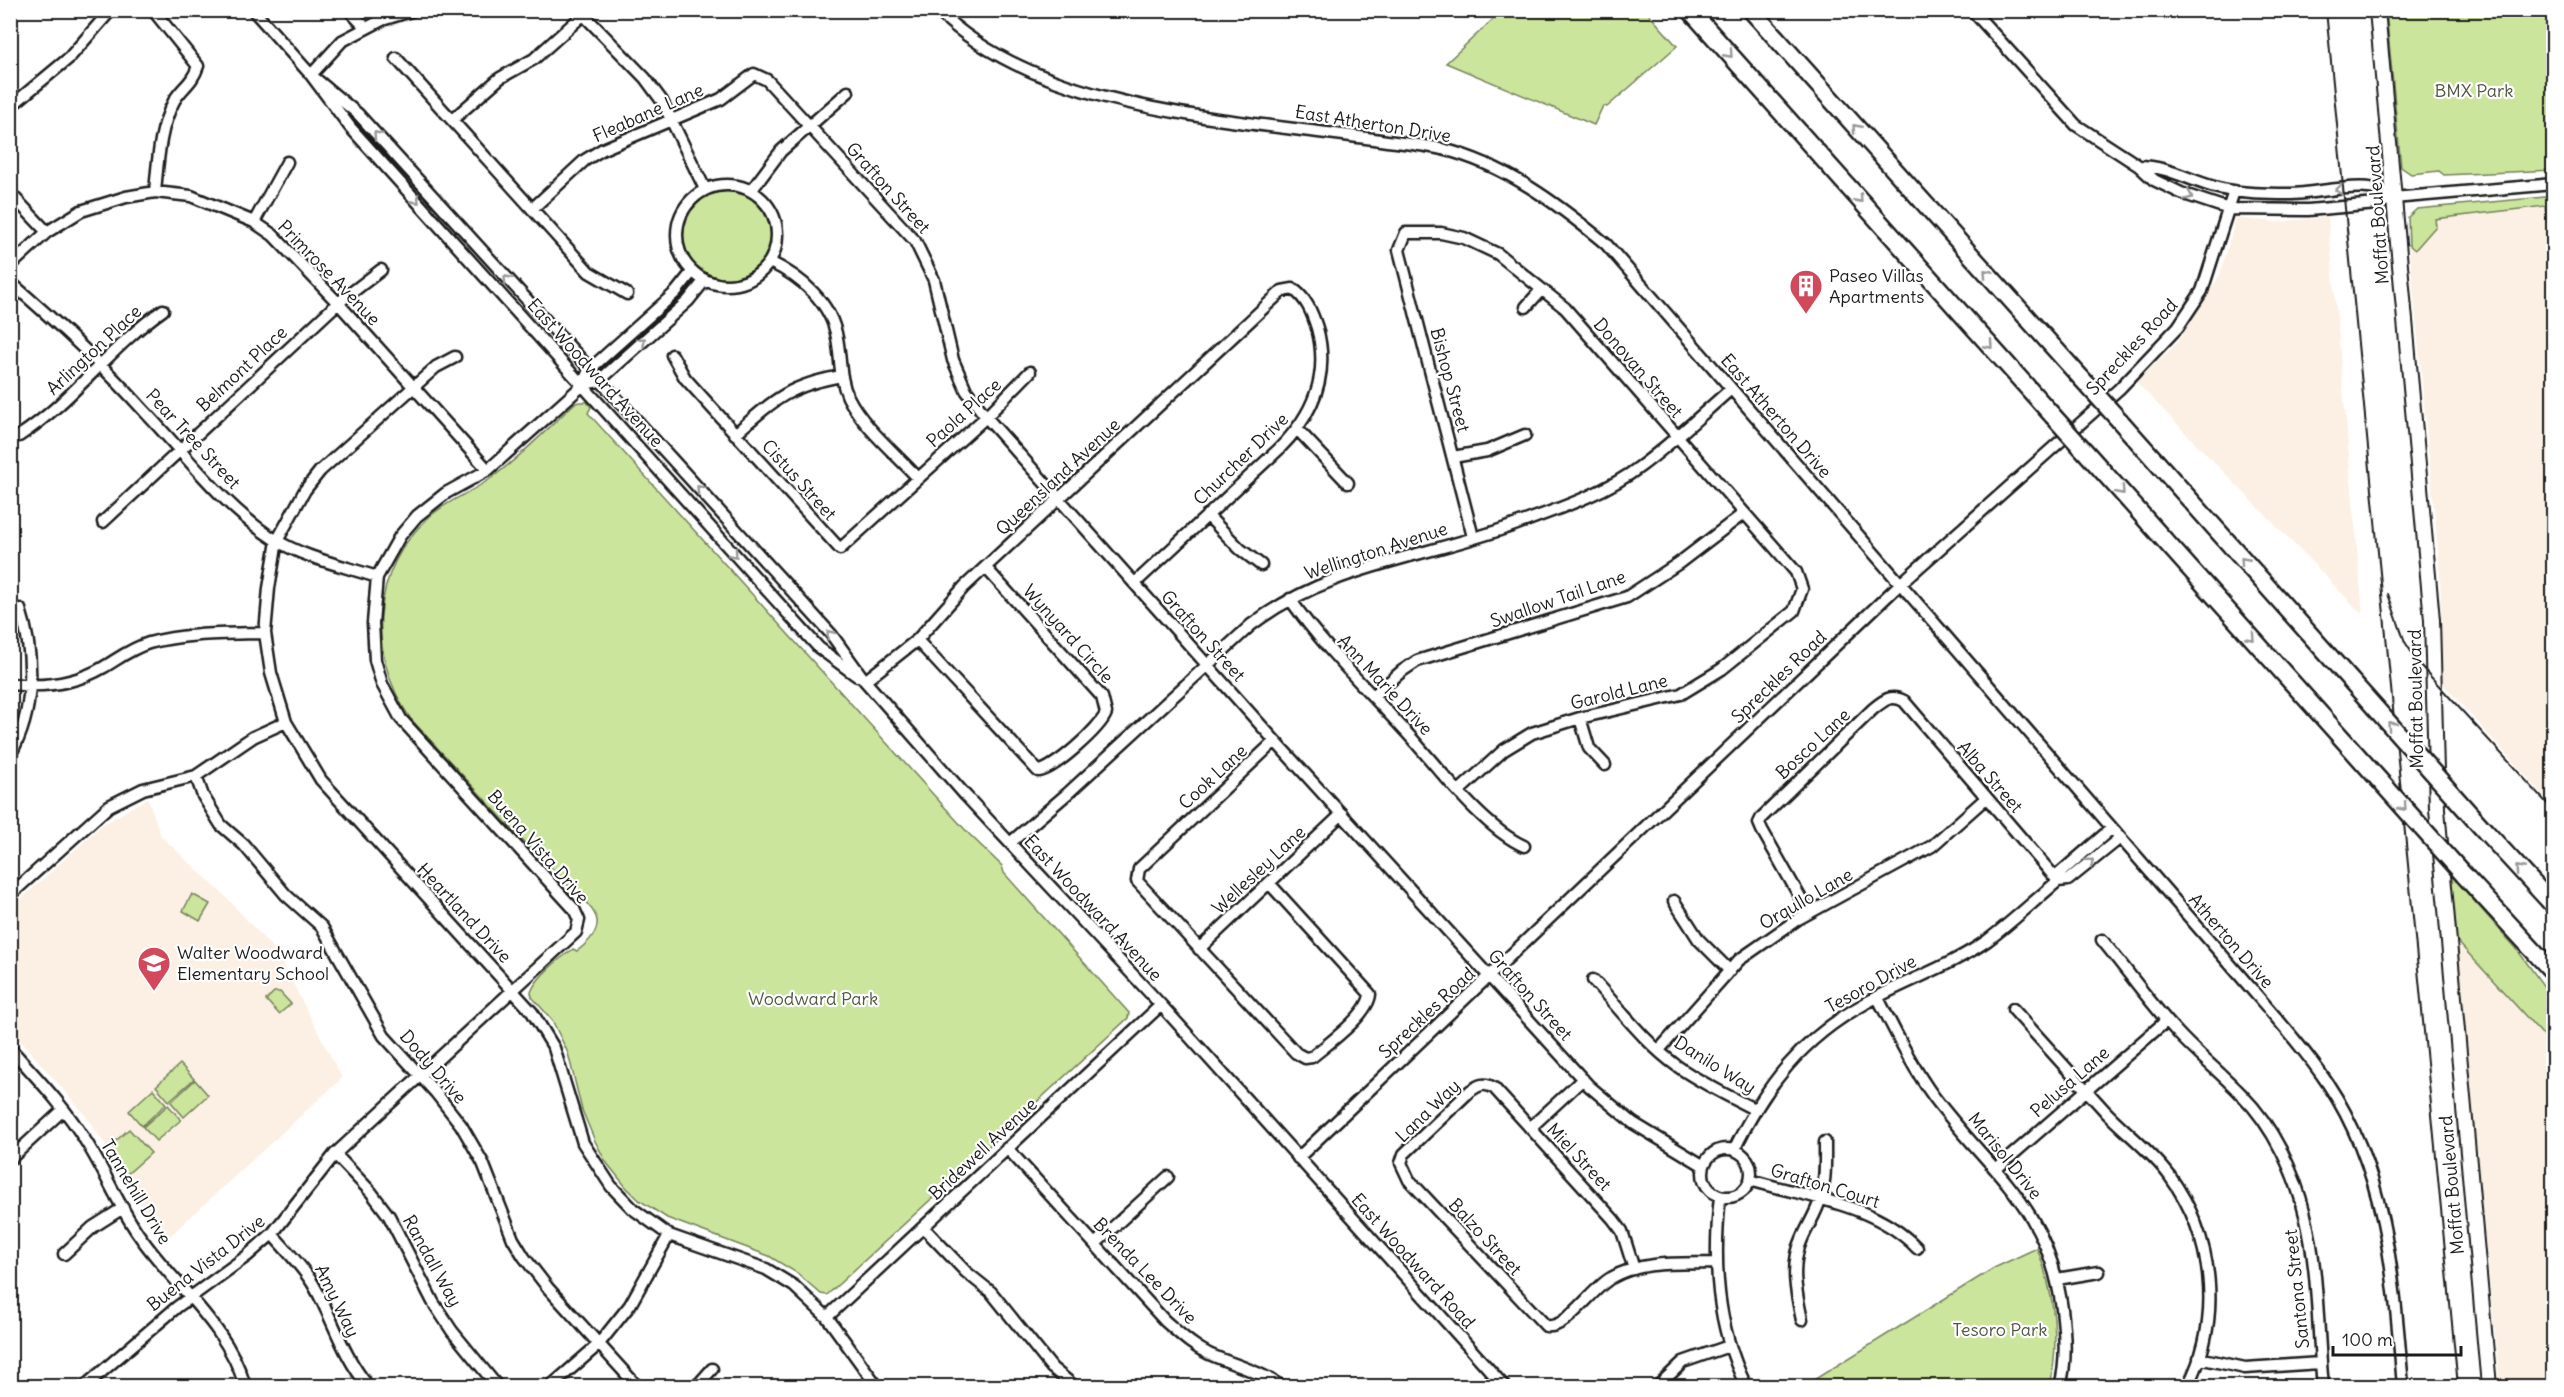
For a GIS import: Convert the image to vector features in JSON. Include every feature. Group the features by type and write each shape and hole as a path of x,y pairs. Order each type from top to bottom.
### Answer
{"highway":[{"path":"1690,10 2553,974"},
{"path":"1751,10 2553,906"},
{"path":"2518,935 2553,984"}],"main road":[{"name":"Moffat Boulevard","path":"2377,10 2432,620 2437,809 2489,1386"}],"street":[{"path":"10,107 69,58 111,10"},
{"path":"153,10 198,66 193,81 175,100 160,139 155,192"},
{"name":"East Woodward Avenue","path":"253,10 311,75 350,127 584,384 819,648 865,681"},
{"path":"350,10 366,28"},
{"path":"311,75 342,42 366,28 414,10"},
{"name":"East Atherton Drive","path":"937,10 979,43 1008,59 1053,80 1134,106 1443,150 1496,169 1556,203 1606,244 1899,585"},
{"path":"1972,10 2076,125 2139,166 2154,180 2181,193 2229,209 2308,210 2377,204 2393,198 2553,184"},
{"path":"452,120 500,78 534,59 581,13 645,78 673,120 705,189"},
{"path":"396,58 589,272 627,294"},
{"name":"Fleabane Lane","path":"532,209 585,160 603,149 721,99 754,74"},
{"name":"Grafton Street","path":"754,74 767,80 915,241 934,280 952,360 966,390 986,417 1058,500 1583,1079 1633,1123 1704,1166"},
{"name":"East Woodward Avenue","path":"311,75 358,114 831,634 865,681 1298,1158"},
{"path":"751,191 775,158 848,92"},
{"path":"255,222 287,162"},
{"path":"2139,166 2160,166 2195,181 2234,191 2292,194 2375,186 2393,198"},
{"path":"726,184 751,191 766,203 776,225 777,240 770,262 750,280 735,285 726,286 705,280 692,272 680,256 676,231 684,208 705,189 726,184"},
{"name":"Spreckles Road","path":"1298,1158 1899,585 2119,389 2178,327 2202,291 2234,191"},
{"name":"Primrose Avenue","path":"10,266 47,232 81,211 126,197 155,192 191,196 255,222 273,235 338,303 488,470"},
{"path":"10,193 47,232"},
{"name":"Donovan Street","path":"1406,232 1441,233 1464,238 1498,254 1564,308 1796,572 1802,589"},
{"name":"Bishop Street","path":"1406,232 1399,250 1473,537"},
{"path":"770,262 792,273 821,302 837,337 842,376 848,397 863,418 917,477"},
{"name":"Belmont Place","path":"103,522 338,303 381,270"},
{"name":"Buena Vista Drive","path":"85,1386 135,1341 247,1256 272,1234 335,1154 576,932 577,915 543,874 419,740 389,700 374,653 373,623 377,577 400,536 417,516 446,493 488,470 584,384 589,370 676,292 692,272"},
{"path":"584,384 599,381 688,301 705,280"},
{"name":"Pear Tree Street","path":"10,282 101,364 238,512 277,541 377,577"},
{"name":"Churcher Drive","path":"1135,584 1298,430 1316,398 1322,365 1321,342 1314,318 1300,294 1286,289 1276,296"},
{"path":"1526,307 1541,290"},
{"name":"Queensland Avenue","path":"865,681 917,640 937,621 964,587 1276,296"},
{"name":"Arlington Place","path":"19,436 45,419 130,335 163,310"},
{"name":"Cistus Street","path":"672,355 686,378 840,549"},
{"name":"Heartland Drive","path":"455,357 441,363 320,471 305,490 277,541 265,633 271,673 286,722 321,780 532,1012 554,1048 576,1125 593,1161 611,1186 633,1209 669,1235 766,1269 794,1286 827,1317 872,1385"},
{"name":"Paola Place","path":"840,549 986,417 1030,372"},
{"path":"735,434 777,397 794,388 842,376"},
{"name":"Wellington Avenue","path":"1010,843 1251,625 1290,598 1331,579 1515,525 1590,495 1640,467 1731,389"},
{"path":"1298,430 1348,483"},
{"path":"1453,457 1487,451 1525,435"},
{"name":"Swallow Tail Lane","path":"1374,696 1402,671 1417,662 1627,597 1679,563 1743,514"},
{"path":"1206,515 1240,549 1261,565"},
{"name":"Wynyard Circle","path":"917,640 1038,771 1048,770 1056,764 1101,722 1106,712 1102,698 986,568"},
{"name":"Atherton Drive","path":"1899,585 2112,828 2290,1036 2328,1084 2344,1111 2372,1179 2386,1228 2403,1386"},
{"name":"Garold Lane","path":"1460,790 1524,736 1580,718 1681,694 1722,669 1794,611 1802,589"},
{"name":"Ann Marie Drive","path":"1290,598 1320,639 1460,790 1495,827 1524,846"},
{"path":"10,755 25,725 30,687 28,632 20,609"},
{"path":"10,684 48,687 92,673 136,647 151,643 183,637 265,633"},
{"name":"Alba Street","path":"1896,697 1904,701 2058,881"},
{"name":"Bosco Lane","path":"1809,913 1759,823 1769,807 1873,709 1888,698 1896,697"},
{"path":"1580,718 1589,748 1605,765"},
{"path":"10,895 115,803 143,789 196,776 252,737 286,722"},
{"name":"Cook Lane","path":"1199,949 1137,881 1139,869 1275,741"},
{"name":"Dody Drive","path":"196,776 203,796 221,825 244,844 286,895 322,927 384,1036 420,1075 473,1143 513,1239 524,1257 598,1345 637,1386"},
{"name":"Orqullo Lane","path":"1659,1050 1730,970 1770,937 1809,913 1932,846 1986,798"},
{"name":"Wellesley Lane","path":"1199,949 1342,814"},
{"name":"Tesoro Drive","path":"1734,1150 1754,1109 1775,1079 1801,1051 1830,1026 1987,940 2058,881 2061,873 2112,828"},
{"name":"Tesoro Drive","path":"2058,881 2068,880 2120,838"},
{"path":"1199,949 1296,1053 1305,1058 1312,1057 1327,1045 1370,1002 1369,989 1269,883"},
{"path":"1674,901 1700,940 1730,970"},
{"name":"Santona Street","path":"2102,940 2166,1021 2200,1057 2243,1096 2269,1129 2287,1163 2305,1213 2314,1266 2323,1386"},
{"name":"Danilo Way","path":"1593,980 1659,1050 1686,1071 1754,1109"},
{"name":"Marisol Drive","path":"1878,998 1912,1064 1934,1097 1996,1169 2034,1219 2050,1255 2057,1279 2064,1328 2060,1386"},
{"name":"Bridewell Avenue","path":"827,1317 1161,1005"},
{"path":"2013,1009 2086,1090 2168,1173 2195,1218 2210,1280 2205,1335 2188,1386"},
{"name":"Pelusa Lane","path":"1996,1169 2166,1021"},
{"name":"Tannehill Drive","path":"10,1048 63,1110 101,1165 123,1208 160,1264 219,1329 235,1358 245,1386"},
{"path":"1530,1128 1583,1079"},
{"name":"Miel Street","path":"1480,1085 1488,1084 1494,1088 1613,1219 1622,1231 1634,1269"},
{"name":"Lana Way","path":"1401,1163 1404,1154 1470,1091 1480,1085"},
{"path":"10,1159 63,1110"},
{"path":"1802,1320 1796,1293 1795,1262 1801,1241 1824,1187 1825,1142"},
{"name":"Brenda Lee Drive","path":"1007,1148 1165,1321 1192,1345 1208,1354 1250,1369 1281,1386"},
{"path":"1734,1150 1748,1162 1750,1180 1739,1194 1720,1196 1706,1185 1704,1166 1716,1152 1734,1150"},
{"name":"Randall Way","path":"335,1154 371,1192 388,1216 440,1312 497,1386"},
{"name":"East Woodward Road","path":"1298,1158 1504,1386"},
{"name":"Balzo Street","path":"1401,1163 1403,1171 1417,1188 1539,1321 1552,1327 1563,1323 1605,1282 1634,1269"},
{"path":"1095,1244 1168,1177"},
{"name":"Grafton Court","path":"1750,1180 1874,1216 1899,1231 1917,1248"},
{"path":"1720,1196 1716,1263 1719,1308 1729,1346 1746,1386"},
{"path":"64,1254 93,1227 123,1208"},
{"path":"924,1228 966,1272 991,1292 1052,1368 1074,1386"},
{"name":"Amy Way","path":"272,1234 301,1266 313,1284 344,1353 368,1386"},
{"path":"551,1386 598,1345 630,1305 669,1235"},
{"path":"1634,1269 1659,1264 1716,1263"},
{"path":"2057,1279 2099,1272"},
{"path":"1658,1386 1683,1362 1729,1346"},
{"path":"2199,1358 2245,1368 2320,1363"},
{"path":"697,1386 712,1369"}],"shaded area":[{"path":"2546,206 2547,215 2553,215 2553,806 2443,684 2440,572 2409,245 2414,250 2435,219"},
{"path":"2328,217 2363,615 2136,382 2176,344 2220,275 2236,218 2277,222"},
{"name":"Walter Woodward Elementary School","path":"148,798 161,836 225,896 277,953 342,1078 162,1243 108,1148 82,1111 11,1030 10,909 102,825"},
{"path":"2456,940 2553,1046 2553,1386 2500,1386"}],"green space":[{"path":"1502,11 1646,11 1677,46 1607,107 1603,106 1594,125 1446,63"},
{"name":"BMX Park","path":"2386,11 2553,11 2553,170 2444,175 2439,171 2411,174 2401,167"},
{"path":"727,190 745,194 759,204 769,218 773,236 769,254 759,268 745,278 727,282 709,278 695,268 685,254 681,236 685,218 695,204 709,194"},
{"path":"2553,198 2553,215 2546,215 2545,206 2435,219 2436,226 2415,250 2409,245 2408,217 2417,209"},
{"name":"Woodward Park","path":"587,402 591,407 588,413 969,834 1002,866 1004,873 1129,1013 1128,1018 827,1295 821,1294 797,1273 769,1256 667,1218 639,1200 606,1162 582,1110 568,1053 552,1020 532,997 531,992 538,980 555,963 573,949 577,951 588,942 597,926 593,911 548,864 546,866 410,718 396,693 387,667 382,641 381,614 385,588 395,563 409,539 435,512 501,470 575,403"},
{"path":"2451,875 2516,948 2553,999 2553,1046 2456,940"},
{"path":"192,894 210,904 200,921 183,911"},
{"path":"274,992 280,992 291,1004 279,1014 266,1000"},
{"path":"180,1064 194,1079 169,1101 156,1086"},
{"path":"195,1080 208,1095 184,1117 171,1102"},
{"path":"153,1089 166,1104 142,1126 129,1111"},
{"path":"168,1105 181,1120 156,1141 143,1127"},
{"path":"129,1129 151,1153 125,1176 108,1148"},
{"name":"Tesoro Park","path":"2037,1248 2048,1282 2054,1317 2055,1351 2050,1386 1804,1386 1994,1268"}],"railway":[{"path":"2326,10 2458,1386"},
{"path":"2388,594 2405,642 2419,664 2554,811"}],"place":[{"name":"Paseo Villas Apartments","path":"1806,315"},
{"name":"Walter Woodward Elementary School","path":"154,992"}]}
